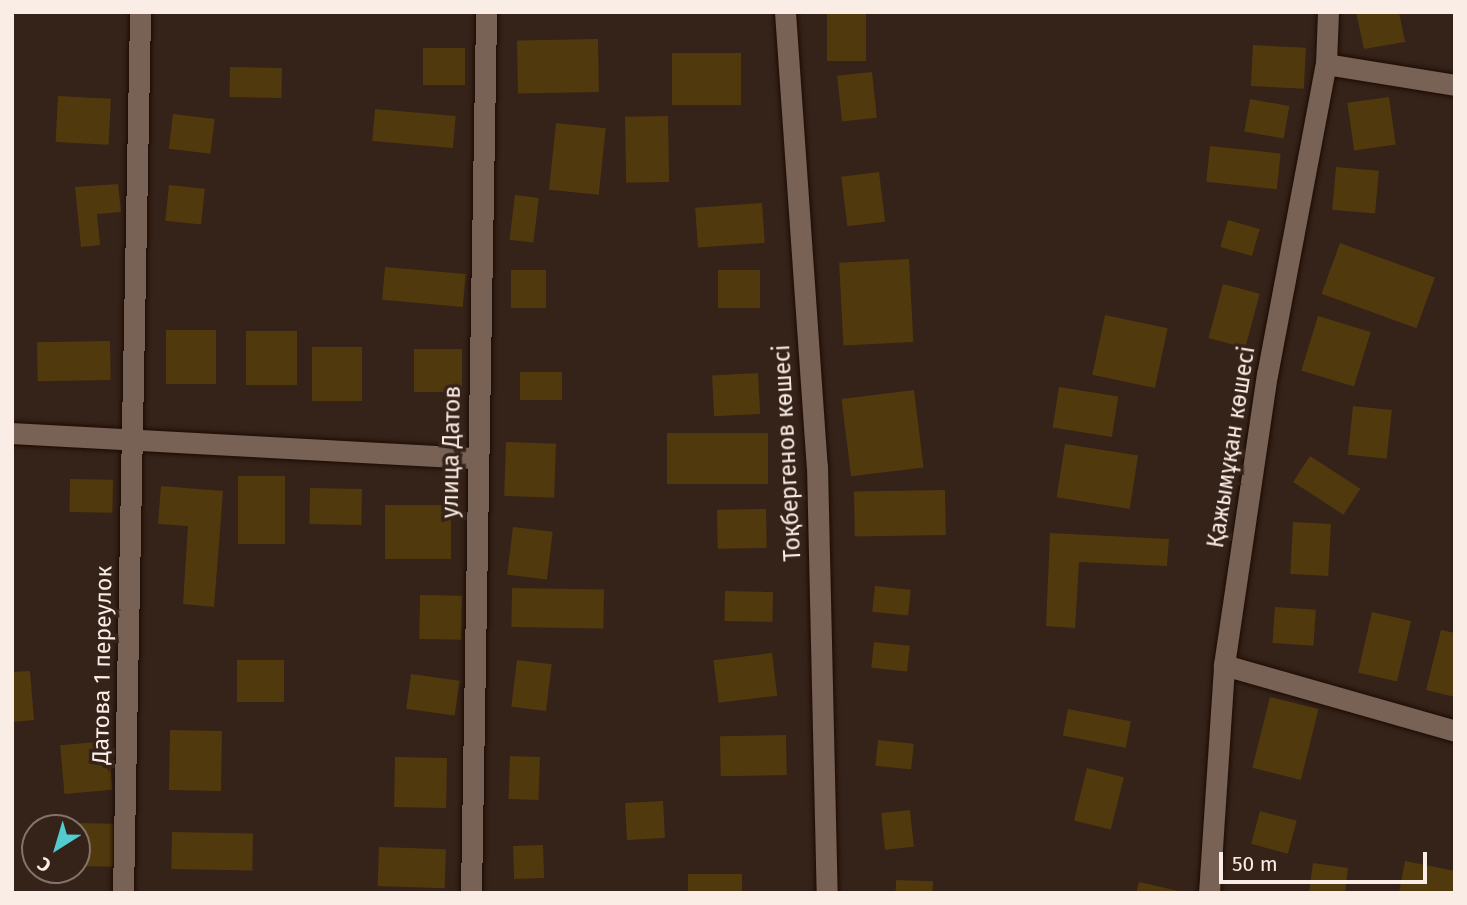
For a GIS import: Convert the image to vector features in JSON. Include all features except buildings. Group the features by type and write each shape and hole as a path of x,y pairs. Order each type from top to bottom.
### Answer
{"street":[{"name":"Датова 1 переулок","path":"123,893 134,438 140,12"},
{"name":"улица Датов","path":"471,893 476,458 486,12"},
{"name":"Тоқбергенов көшесі","path":"785,12 817,466 827,893"},
{"name":"Қажымұқан көшесі","path":"1209,893 1223,665 1267,375 1326,64 1328,12"},
{"path":"1326,64 1455,85"},
{"path":"12,433 476,458"},
{"path":"1223,665 1455,732"}]}
